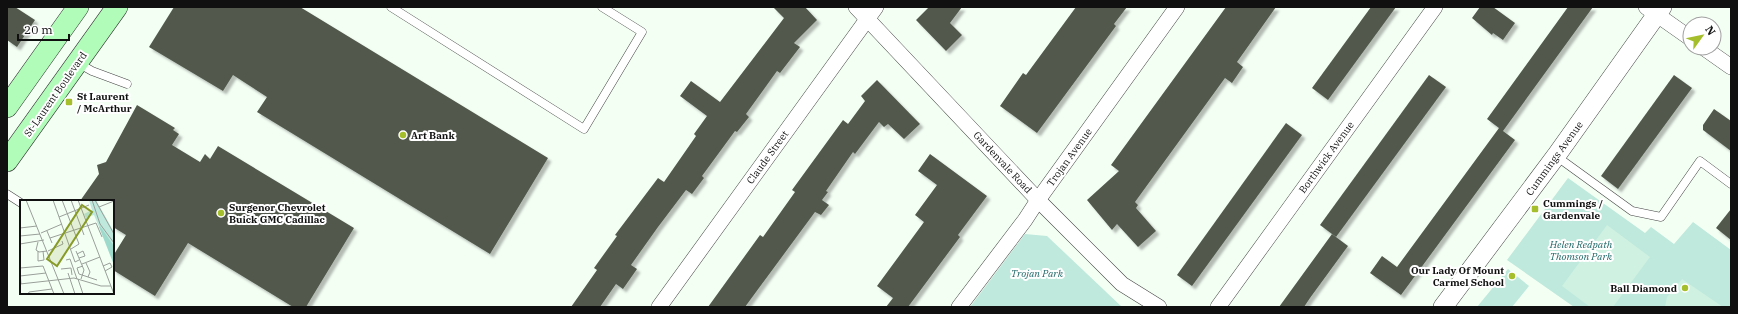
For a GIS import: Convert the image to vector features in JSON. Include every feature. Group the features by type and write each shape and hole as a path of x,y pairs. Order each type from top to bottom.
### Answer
{"main road":[{"path":"7,107 78,7"},
{"name":"St-Laurent Boulevard","path":"7,161 117,7"}],"street":[{"name":"Gardenvale Road","path":"856,7 1038,200 1122,284 1159,307"},
{"name":"Claude Street","path":"659,307 876,7"},
{"name":"Trojan Avenue","path":"959,307 1025,220 1177,7"},
{"name":"Borthwick Avenue","path":"1218,307 1435,7"},
{"path":"1655,10 1682,32"},
{"name":"Cummings Avenue","path":"1443,307 1556,156 1655,10"},
{"path":"1715,56 1731,67"}],"lane":[{"path":"391,7 584,129 642,32 602,7"},
{"path":"77,62 92,71 127,84"},
{"path":"1556,156 1632,211 1661,217 1700,161 1731,184"},
{"path":"7,194 20,202"}],"green space":[{"name":"Helen Redpath Thomson Park","path":"1568,178 1645,233 1651,227 1674,244 1693,222 1731,250 1731,307 1574,307 1507,260"},
{"path":"1607,225 1650,257 1613,307 1590,307 1562,286"},
{"name":"Trojan Park","path":"1025,234 1047,236 1122,307 970,307"},
{"path":"1508,269 1529,286 1512,307 1477,307"},
{"name":"Ball Diamond","path":"1682,279 1723,307 1665,307 1667,297"}],"building":[{"path":"7,7 15,7 35,20 17,47 7,40"},
{"name":"Art Bank","path":"174,7 300,7 548,158 490,254 257,112 267,97 233,75 223,91 149,47"},
{"path":"773,7 805,7 817,20 794,43 800,47 780,73 777,71 746,114 749,117 737,132 735,131 702,176 704,178 692,194 686,190 658,227 631,265 637,269 623,289 616,284 600,307 571,307 597,270 594,268 617,236 615,235 658,178 664,182 696,136 694,134 707,116 680,96 691,81 720,102 784,18"},
{"path":"929,7 962,7 950,23 962,35 946,51 916,20"},
{"path":"1076,7 1127,7 1114,24 1116,26 1037,133 1000,106 1023,73 1026,75"},
{"path":"1226,7 1276,7 1237,62 1243,67 1232,83 1225,78 1135,202 1138,205 1136,208 1156,231 1138,247 1117,224 1112,230 1087,200 1119,171 1111,165"},
{"path":"1371,7 1396,7 1328,100 1312,88"},
{"path":"1480,7 1493,7 1515,23 1503,40 1493,33 1492,35 1472,18"},
{"path":"1568,7 1593,7 1503,131 1515,140 1401,295 1370,273 1382,256 1397,267 1499,128 1487,119"},
{"path":"1429,75 1446,87 1336,237 1320,225"},
{"path":"1674,75 1692,88 1618,189 1601,176"},
{"path":"877,80 920,124 904,139 888,124 884,127 879,122 855,154 853,152 826,191 828,192 822,200 829,205 821,215 815,212 745,307 708,307 760,235 763,237 795,192 792,190 843,120 848,124 865,101 861,96"},
{"name":"Surgenor Chevrolet Buick GMC Cadillac","path":"137,105 175,128 173,130 179,134 172,145 200,162 205,154 210,159 218,146 354,228 306,307 293,307 188,243 155,296 114,271 114,254 126,235 114,228 114,200 81,200 99,174 97,165 106,162"},
{"path":"1714,109 1731,121 1731,151 1703,130 1703,125"},
{"path":"1286,123 1302,135 1192,286 1177,275"},
{"path":"930,154 987,196 958,235 960,237 908,307 886,307 893,298 877,286 924,222 915,215 937,185 918,171"},
{"path":"1731,209 1731,240 1716,228"},
{"path":"1332,234 1348,246 1304,307 1279,307"}],"place":[{"name":"St Laurent / McArthur","path":"69,102"},
{"name":"Art Bank","path":"403,135"},
{"name":"Cummings / Gardenvale","path":"1535,209"},
{"name":"Surgenor Chevrolet Buick GMC Cadillac","path":"221,213"},
{"name":"Our Lady Of Mount Carmel School","path":"1512,276"},
{"name":"Ball Diamond","path":"1685,288"}]}
